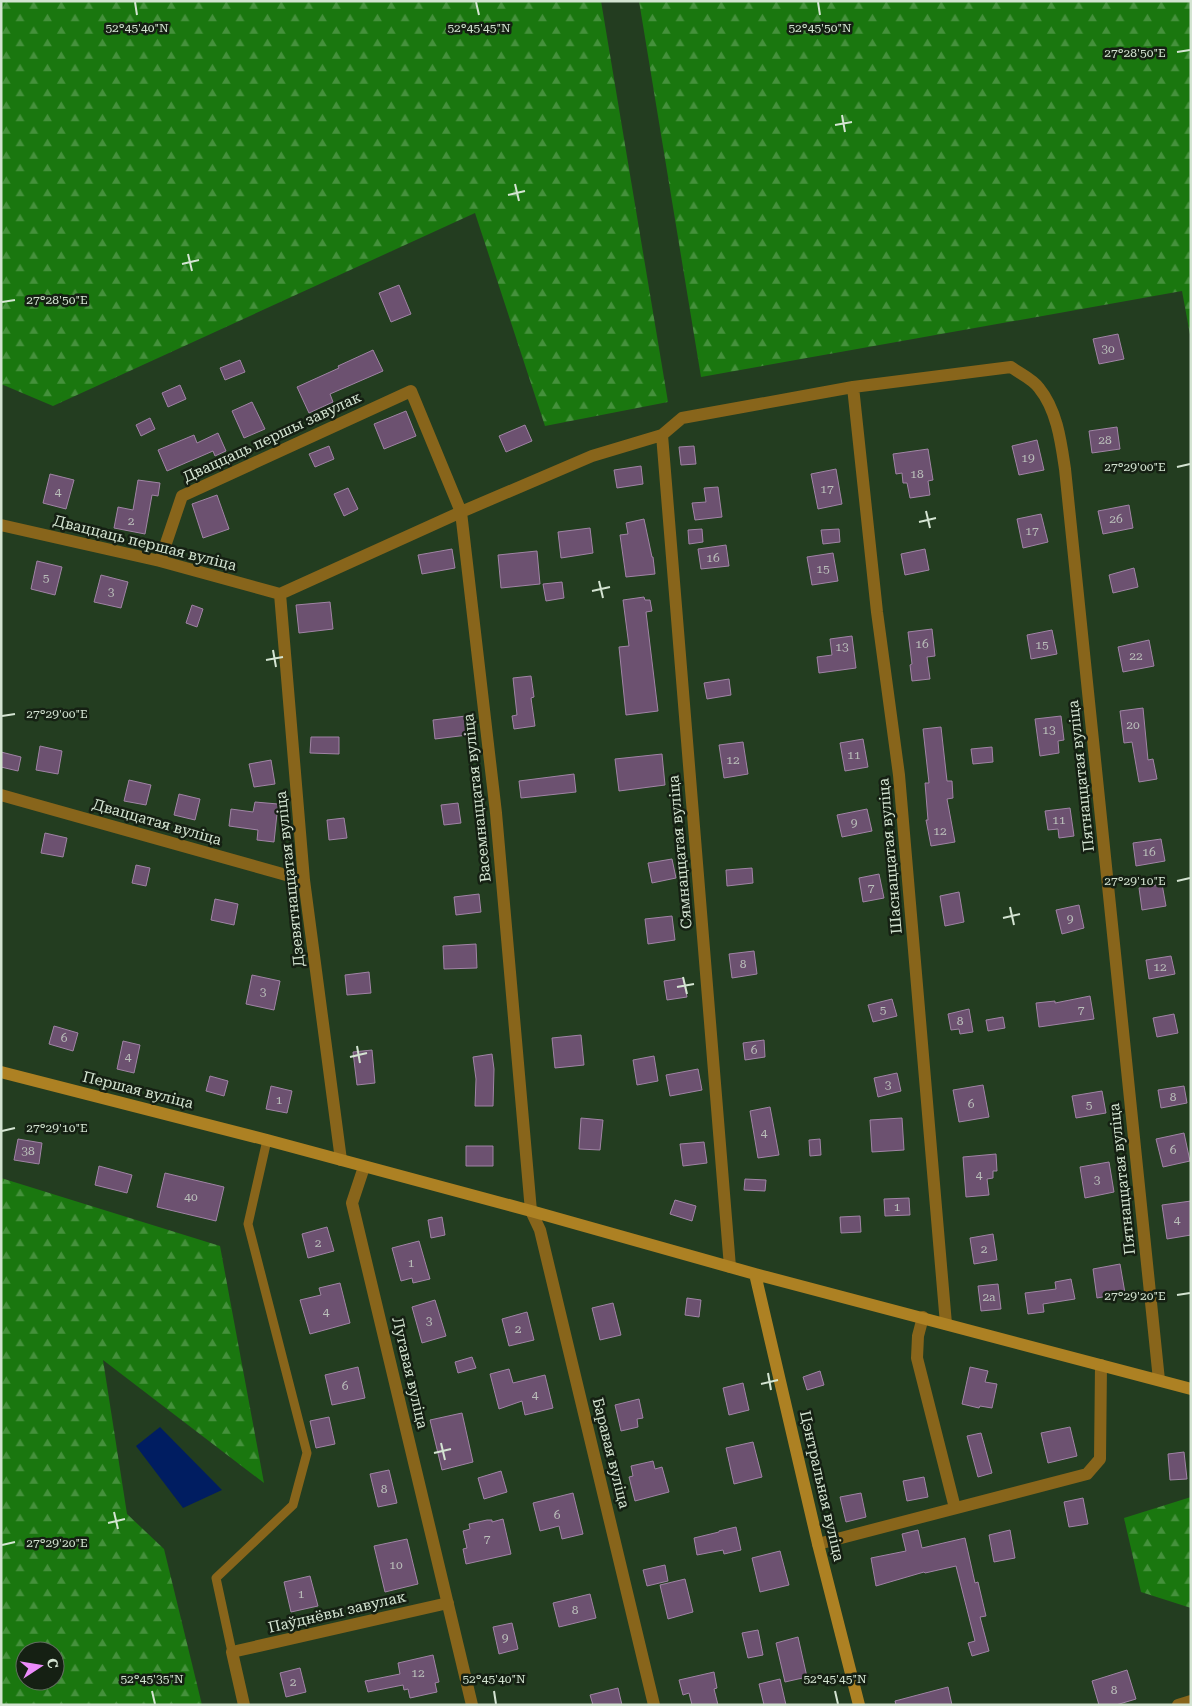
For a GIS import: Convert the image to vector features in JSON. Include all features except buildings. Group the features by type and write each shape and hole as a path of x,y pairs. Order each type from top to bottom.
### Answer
{"main road":[{"name":"Першая вуліца","path":"1,1072 267,1140 755,1274 1191,1389"},
{"name":"Цэнтральная вуліца","path":"755,1274 818,1544 859,1705"}],"street":[{"name":"Пятнаццатая вуліца","path":"853,387 1011,367 1038,386 1051,408 1061,440 1159,1380"},
{"path":"280,594 461,512 592,456 662,436 682,418 853,387"},
{"name":"Шаснаццатая вуліца","path":"853,387 877,612 899,775 946,1324"},
{"name":"Васемнаццатая вуліца","path":"411,391 461,512 496,813 531,1211"},
{"name":"Дваццаць першы завулак","path":"160,561 182,496 411,391"},
{"name":"Сямнаццатая вуліца","path":"662,436 730,1267"},
{"name":"Дваццаць першая вуліца","path":"1,525 160,561 280,594"},
{"name":"Дзевятнаццатая вуліца","path":"280,594 304,880 341,1160"},
{"name":"Дваццатая вуліца","path":"1,795 304,880"},
{"name":"Лугавая вуліца","path":"364,1167 352,1203 472,1705"},
{"name":"Баравая вуліца","path":"531,1211 540,1230 654,1705"},
{"path":"923,1317 918,1336 917,1358 955,1508"},
{"path":"818,1544 1087,1474 1100,1459 1101,1365"},
{"name":"Паўднёвы завулак","path":"232,1652 448,1604"},
{"path":"232,1652 244,1705"},
{"path":"1178,1705 1191,1701"}],"lane":[{"path":"232,1652 216,1578 293,1505 307,1453 248,1224 267,1140"}],"green space":[{"path":"1,1 601,1 668,402 545,426 475,213 53,406 1,384"},
{"path":"639,1 1191,1 1191,340 1182,291 701,377"},
{"path":"1,1178 220,1246 264,1483 103,1360 127,1514 164,1549 202,1705 1,1705"},
{"path":"1191,1497 1191,1608 1141,1592 1124,1518"}],"shaded area":[{"path":"160,1427 222,1490 183,1508 136,1446"}]}
